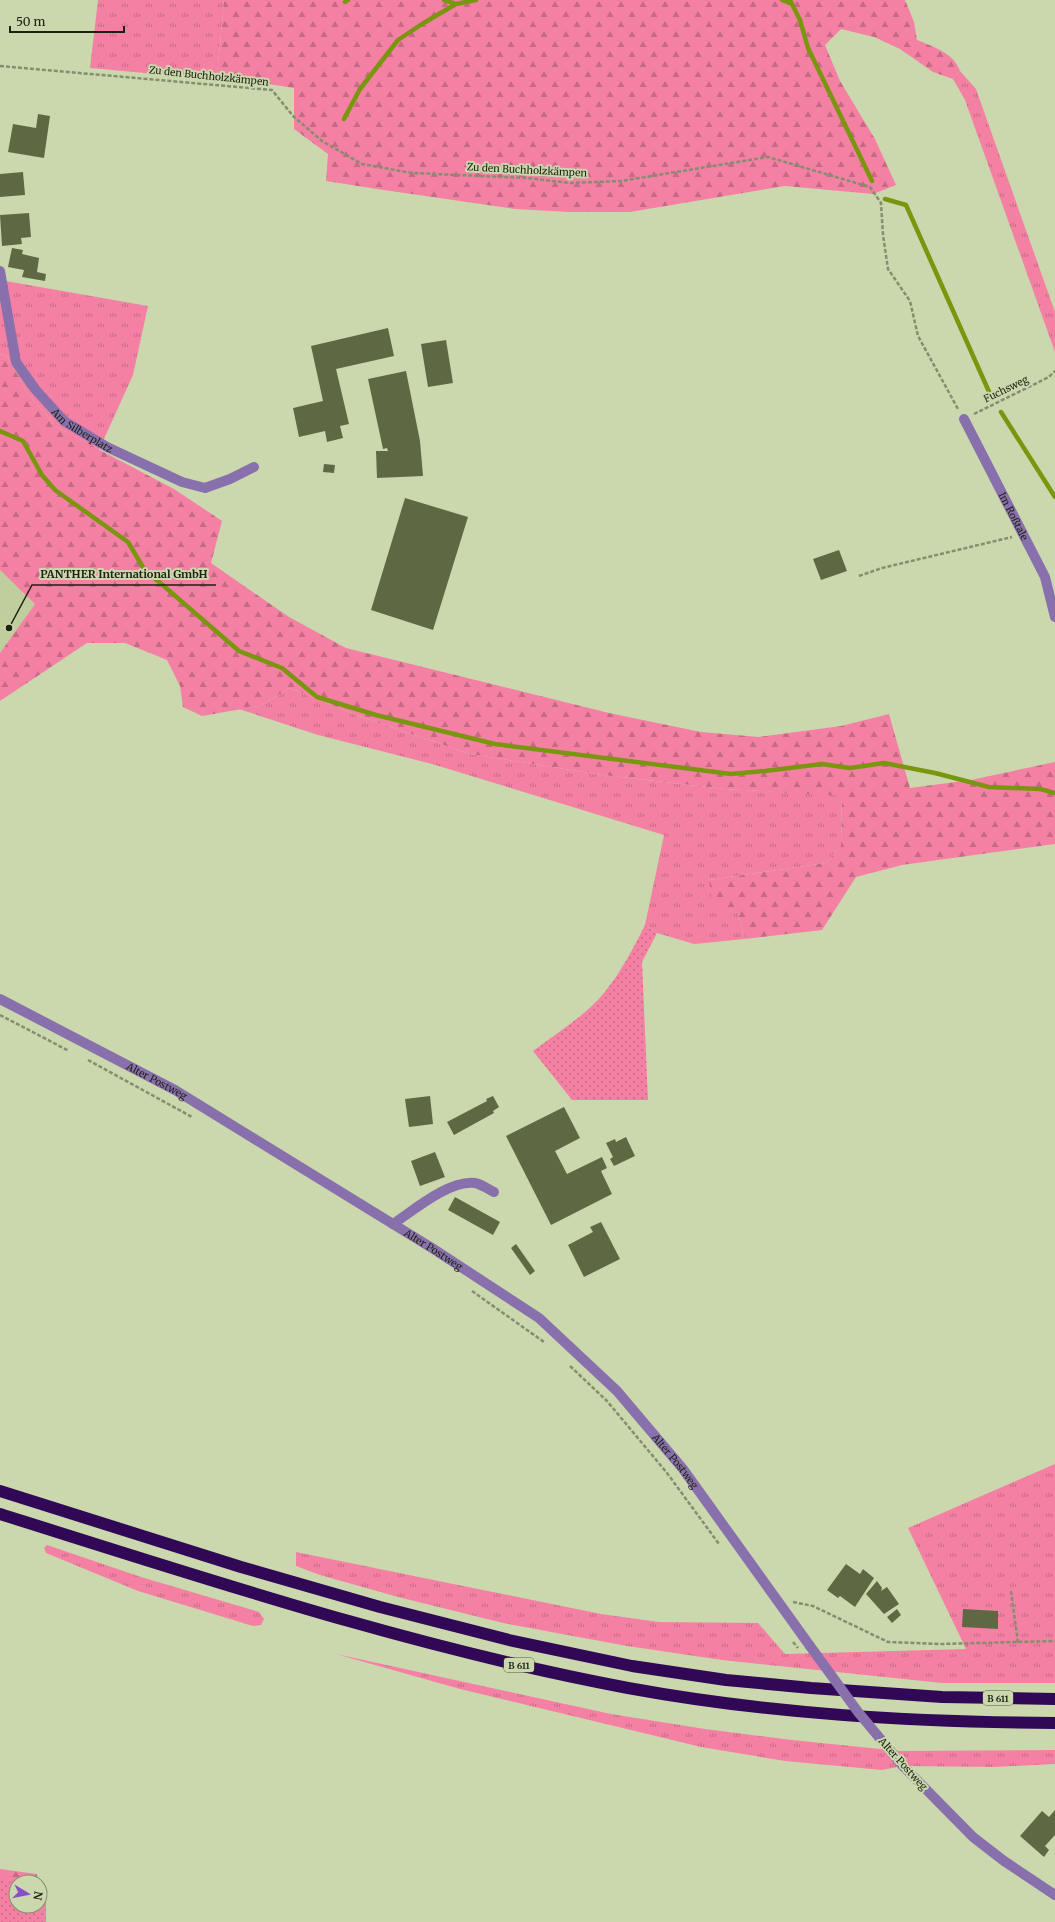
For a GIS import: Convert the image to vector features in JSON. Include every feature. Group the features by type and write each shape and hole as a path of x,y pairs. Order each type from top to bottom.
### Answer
{"highway":[{"name":"B 611","path":"0,1491 241,1567 380,1607 509,1640 632,1666 726,1680 811,1688 942,1697 1055,1699"},
{"name":"B 611","path":"0,1514 234,1587 375,1628 509,1663 627,1688 726,1704 831,1715 947,1722 1055,1724"}],"street":[{"name":"Am Silberplatz","path":"0,271 16,362 35,389 64,421 107,447 182,482 205,488 230,480 254,467"},
{"name":"Im Roßtale","path":"964,419 1045,577 1055,617"},
{"name":"Alter Postweg","path":"0,999 175,1090 393,1224 538,1318 617,1391 683,1469 779,1605 858,1712 903,1766 973,1837 1004,1861 1055,1895"},
{"path":"393,1224 435,1196 460,1184 476,1183 494,1192"}],"path":[{"name":"Zu den Buchholzkämpen","path":"0,66 272,90 292,116 322,142 362,164 412,173 527,178 570,183 614,181 768,157 870,187 881,204 883,235 888,269 910,301 918,336 964,419"},
{"name":"Fuchsweg","path":"964,419 1048,377 1055,371"},
{"path":"859,576 882,568 1024,534"},
{"path":"0,1016 70,1051"},
{"path":"84,1058 199,1120"},
{"path":"470,1290 545,1342"},
{"path":"568,1364 607,1401 667,1474 722,1548"},
{"path":"1011,1591 1018,1643"},
{"path":"779,1605 792,1602 813,1606 888,1642 940,1644 1055,1641"},
{"path":"789,1636 793,1642"}],"shaded area":[{"path":"0,570 35,604 0,653"}],"green space":[{"path":"98,0 224,0 217,76 177,76 90,68"},
{"path":"224,0 905,0 914,22 917,40 943,51 953,60 960,71 953,79 933,72 900,49 874,37 841,29 825,45 840,81 875,139 896,185 873,194 785,186 630,212 569,212 515,209 326,181 328,154 294,129 294,88 217,76"},
{"path":"960,71 976,89 1055,312 1055,352 965,100 953,79"},
{"path":"0,280 148,306 133,375 99,450 58,428 27,393 7,356 0,354"},
{"path":"0,354 7,356 27,393 58,428 174,489 222,521 211,563 289,617 346,648 609,713 701,732 759,737 841,726 889,714 910,788 971,780 1055,762 1055,844 902,865 856,877 822,930 745,939 738,913 713,911 709,880 826,863 841,846 842,796 725,789 603,775 470,754 359,716 290,688 259,706 202,716 183,707 180,686 167,660 125,643 87,643 0,701 0,653 35,604 0,570"},
{"path":"290,688 359,716 470,754 603,775 725,789 842,795 841,846 826,863 709,880 738,913 745,939 694,944 657,933 645,925 664,835 432,764 318,735 239,709 259,706"},
{"path":"645,925 657,933 642,962 648,1100 572,1100 533,1051 580,1017 604,993 621,969"},
{"path":"1055,1464 1055,1683 942,1683 722,1660 627,1646 503,1623 398,1597 320,1575 296,1566 296,1552 601,1614 659,1622 758,1623 785,1654 966,1649 908,1528"},
{"path":"47,1545 141,1577 259,1612 264,1619 261,1625 253,1626 138,1591 46,1553 44,1548"},
{"path":"336,1654 611,1714 705,1729 900,1751 1055,1750 1055,1764 995,1767 903,1766 882,1770 785,1761 701,1747 460,1689"},
{"path":"0,1869 37,1874 8,1874 8,1914 42,1914 43,1922 0,1922"},
{"path":"0,1880 8,1881 8,1914 46,1914 46,1922 0,1922"}],"building":[{"path":"38,114 50,116 44,158 8,152 13,124 36,128"},
{"path":"23,172 25,195 0,197 0,174"},
{"path":"29,213 31,237 21,238 22,244 2,246 0,215"},
{"path":"12,248 23,250 22,254 39,258 37,272 46,274 45,281 22,277 24,270 8,267"},
{"path":"388,328 394,356 336,369 349,424 340,426 343,438 327,442 325,431 299,437 293,408 323,401 311,346"},
{"path":"446,340 453,383 428,387 421,344"},
{"path":"406,371 420,441 423,476 377,478 376,451 388,451 387,448 383,449 368,379"},
{"path":"324,464 335,465 334,473 323,472"},
{"path":"405,498 468,517 433,630 371,610"},
{"path":"839,550 847,571 821,580 813,559"},
{"path":"430,1096 433,1124 409,1127 405,1099"},
{"path":"493,1096 499,1107 493,1111 494,1113 454,1135 447,1122 487,1101 486,1099"},
{"path":"564,1107 580,1138 555,1151 567,1174 602,1157 607,1168 601,1171 612,1194 551,1225 506,1136"},
{"path":"626,1137 635,1156 614,1166 610,1159 613,1157 606,1143 615,1139 616,1142"},
{"path":"435,1152 445,1177 420,1186 411,1161"},
{"path":"455,1197 500,1222 493,1235 448,1210"},
{"path":"601,1222 620,1259 584,1277 568,1245 593,1232 590,1227"},
{"path":"516,1244 535,1271 530,1275 511,1248"},
{"path":"846,1564 860,1574 863,1569 874,1578 855,1607 840,1596 838,1598 827,1590"},
{"path":"877,1581 882,1588 881,1591 887,1587 899,1604 884,1614 866,1594"},
{"path":"897,1609 901,1615 892,1623 887,1617"},
{"path":"963,1609 998,1611 998,1629 962,1627"},
{"path":"1055,1810 1055,1835 1045,1846 1049,1850 1044,1857 1020,1836 1042,1811 1049,1817"}],"waterway":[{"path":"444,0 456,4 476,0"},
{"path":"782,0 792,4"},
{"path":"790,0 800,20 808,48 872,181"},
{"path":"344,119 360,89 398,40 456,4"},
{"path":"885,199 906,205 990,394"},
{"path":"1001,412 1055,497"},
{"path":"0,431 23,441 42,475 55,490 128,542 144,569 239,651 282,668 317,697 376,715 495,744 731,774 822,764 850,768 884,763 935,773 989,787 1040,789 1055,793"}],"place":[{"name":"PANTHER International GmbH","path":"9,628"}]}
